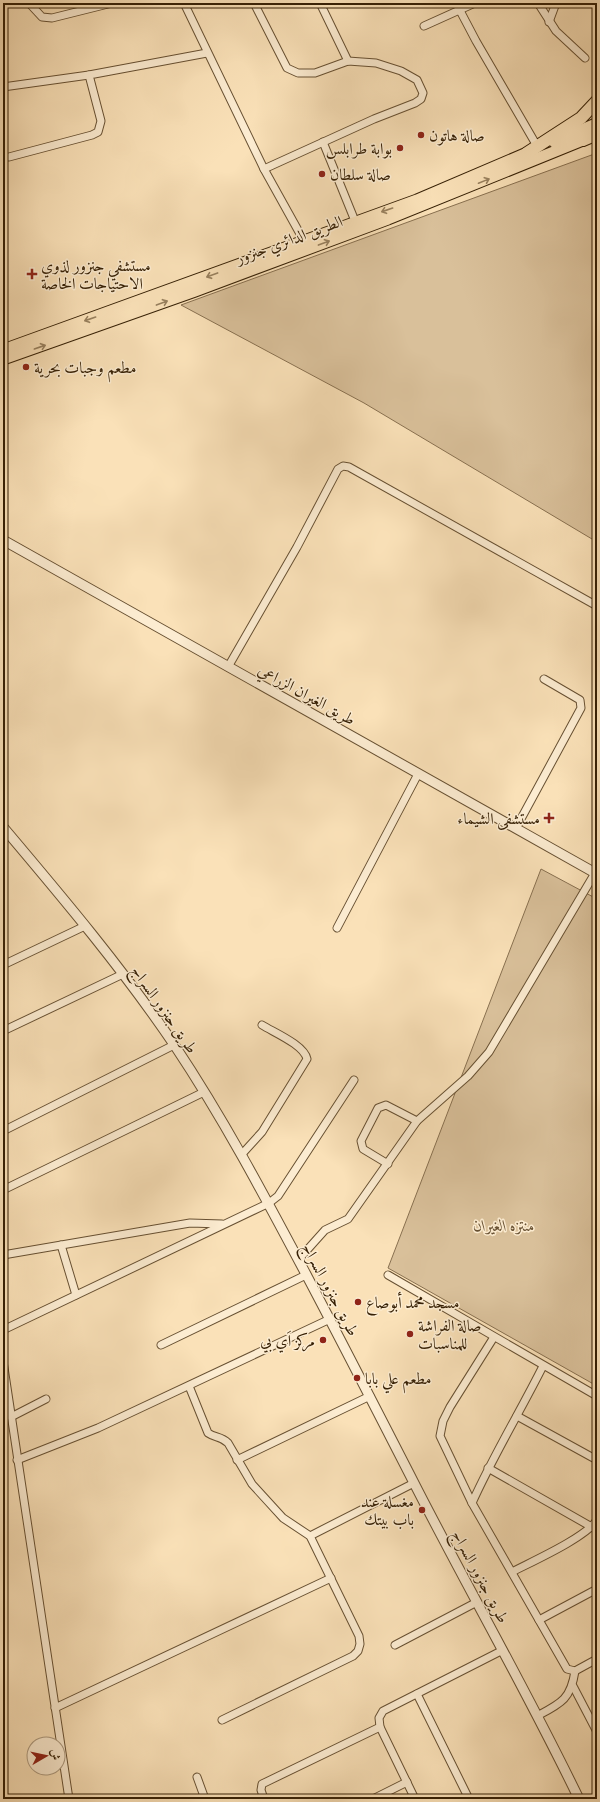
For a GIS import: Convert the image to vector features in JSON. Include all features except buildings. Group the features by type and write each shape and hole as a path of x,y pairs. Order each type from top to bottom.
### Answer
{"highway":[{"path":"527,153 581,118 597,101"},
{"path":"527,153 597,124"},
{"path":"583,140 597,135"}],"main road":[{"name":"الطريق الدائري جنزور","path":"3,360 382,222 583,140"},
{"name":"الطريق الدائري جنزور","path":"3,350 417,200 527,153"}],"street":[{"path":"29,3 42,17 52,18 108,3"},
{"path":"184,3 207,54 264,169 304,242"},
{"path":"254,3 287,68 298,73 316,73 348,61 376,62 401,71 417,80 423,93 420,99 415,103 264,169"},
{"path":"320,3 348,61"},
{"path":"456,3 537,146"},
{"path":"424,26 475,3"},
{"path":"538,3 556,31 586,58"},
{"path":"549,22 556,3"},
{"path":"3,87 89,75 207,54"},
{"path":"9,157 92,135 98,132 101,121 89,75"},
{"path":"323,142 355,222"},
{"path":"228,668 297,547 338,469 343,466 349,467 597,606"},
{"name":"طريق الغيران الزراعي","path":"3,540 596,874"},
{"path":"516,828 582,708 580,700 544,679"},
{"path":"337,928 418,774"},
{"name":"طريق جنزور السراج","path":"3,826 86,926 123,974 174,1046 242,1154 299,1259 414,1483 539,1715 579,1799"},
{"path":"299,1259 325,1230 348,1219 388,1164 417,1120 468,1076 489,1052 596,874"},
{"path":"3,965 86,926"},
{"path":"3,1031 123,974"},
{"path":"242,1154 262,1132 307,1059 306,1053 300,1048 262,1025"},
{"path":"3,1131 174,1046"},
{"path":"3,1330 269,1203 278,1196 354,1080"},
{"path":"3,1190 204,1092"},
{"path":"388,1164 363,1149 361,1142 378,1108 386,1105 417,1120"},
{"path":"3,1255 190,1223 223,1224"},
{"path":"61,1245 76,1295"},
{"path":"160,1345 306,1275"},
{"path":"388,1275 597,1396"},
{"path":"17,1460 98,1428 330,1320"},
{"path":"494,1337 450,1407 441,1428 440,1436 472,1503 567,1669 575,1671 597,1659"},
{"path":"3,1361 70,1799"},
{"path":"472,1503 488,1468 518,1416 543,1366"},
{"path":"189,1386 208,1433 212,1436 223,1438 228,1443 252,1484 283,1518 310,1536 359,1636 360,1644 358,1651 353,1656 222,1720"},
{"path":"237,1460 370,1396"},
{"path":"11,1417 46,1399"},
{"path":"518,1416 597,1460"},
{"path":"488,1468 595,1529"},
{"path":"310,1536 414,1483"},
{"path":"595,1529 597,1520"},
{"path":"512,1572 595,1529"},
{"path":"55,1708 331,1578"},
{"path":"539,1620 597,1589"},
{"path":"395,1645 477,1602"},
{"path":"415,1799 380,1727 379,1718 383,1711 503,1650"},
{"path":"539,1715 564,1700 573,1686 575,1671"},
{"path":"573,1686 597,1732"},
{"path":"417,1694 469,1799"},
{"path":"264,1799 261,1790 262,1784 380,1727"},
{"path":"197,1777 205,1799"},
{"path":"374,1799 407,1782"}],"green space":[{"path":"597,153 597,542 364,403 181,305"},
{"name":"منتزه الغيران","path":"541,869 597,899 597,1386 388,1268"}],"place":[{"name":"صالة هاتون","path":"421,135"},
{"name":"بوابة طرابلس","path":"400,148"},
{"name":"صالة سلطان","path":"322,174"},
{"name":"مستشفي جنزور لذوي الاحتياجات الخاصة","path":"32,274"},
{"name":"مطعم وجبات بحرية","path":"26,367"},
{"name":"مستشفى الشيماء","path":"549,818"},
{"name":"مسجد محمد أبوصاع","path":"358,1302"},
{"name":"صالة الفراشة للمناسبات","path":"410,1334"},
{"name":"مركز اَي بي","path":"323,1340"},
{"name":"مطعم علي بابا","path":"357,1378"},
{"name":"مغسلة عند باب بيتك","path":"422,1510"}]}
